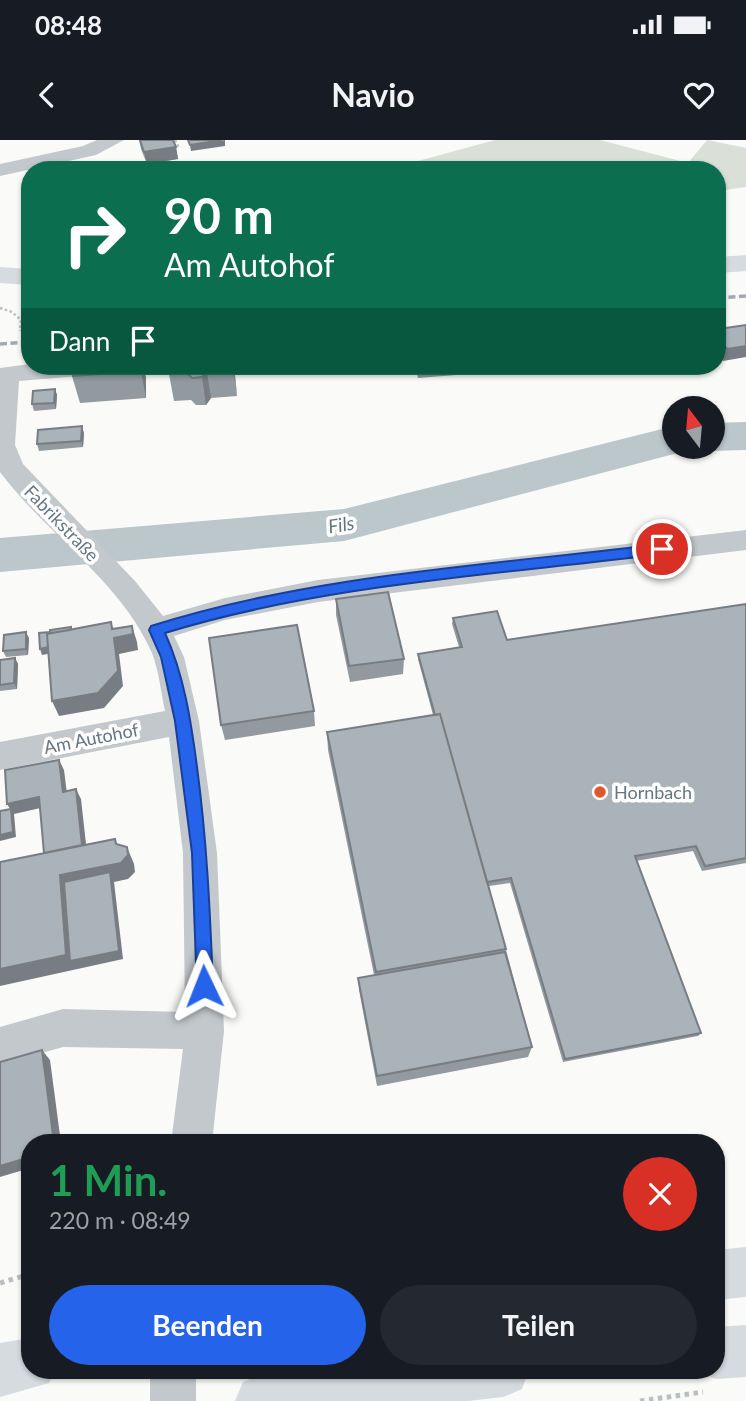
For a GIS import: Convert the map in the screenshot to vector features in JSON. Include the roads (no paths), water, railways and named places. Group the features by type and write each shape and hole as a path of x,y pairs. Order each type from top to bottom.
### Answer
{"main road":[{"path":"726,265 746,264"},
{"path":"0,275 21,276"},
{"path":"725,1274 746,1272"},
{"path":"0,1370 21,1366"},
{"path":"291,1399 437,1379"}],"street":[{"path":"42,161 89,151 114,140"},
{"path":"0,170 21,166"},
{"name":"Fabrikstraße","path":"21,373 6,374 2,445 10,468 125,589 156,630"},
{"path":"192,1134 205,1031 200,853 183,721 169,657 156,630 225,609 317,591 746,540"},
{"name":"Am Autohof","path":"0,756 183,721"},
{"path":"0,1046 63,1028 205,1031"},
{"path":"173,1379 173,1401"}],"waterway":[{"name":"Fils","path":"725,437 746,436"},
{"name":"Fils","path":"0,555 344,525 662,443"}],"railway":[{"path":"726,297 746,296"},
{"path":"0,344 21,343"}],"place":[{"name":"Hornbach","path":"600,792"}]}
